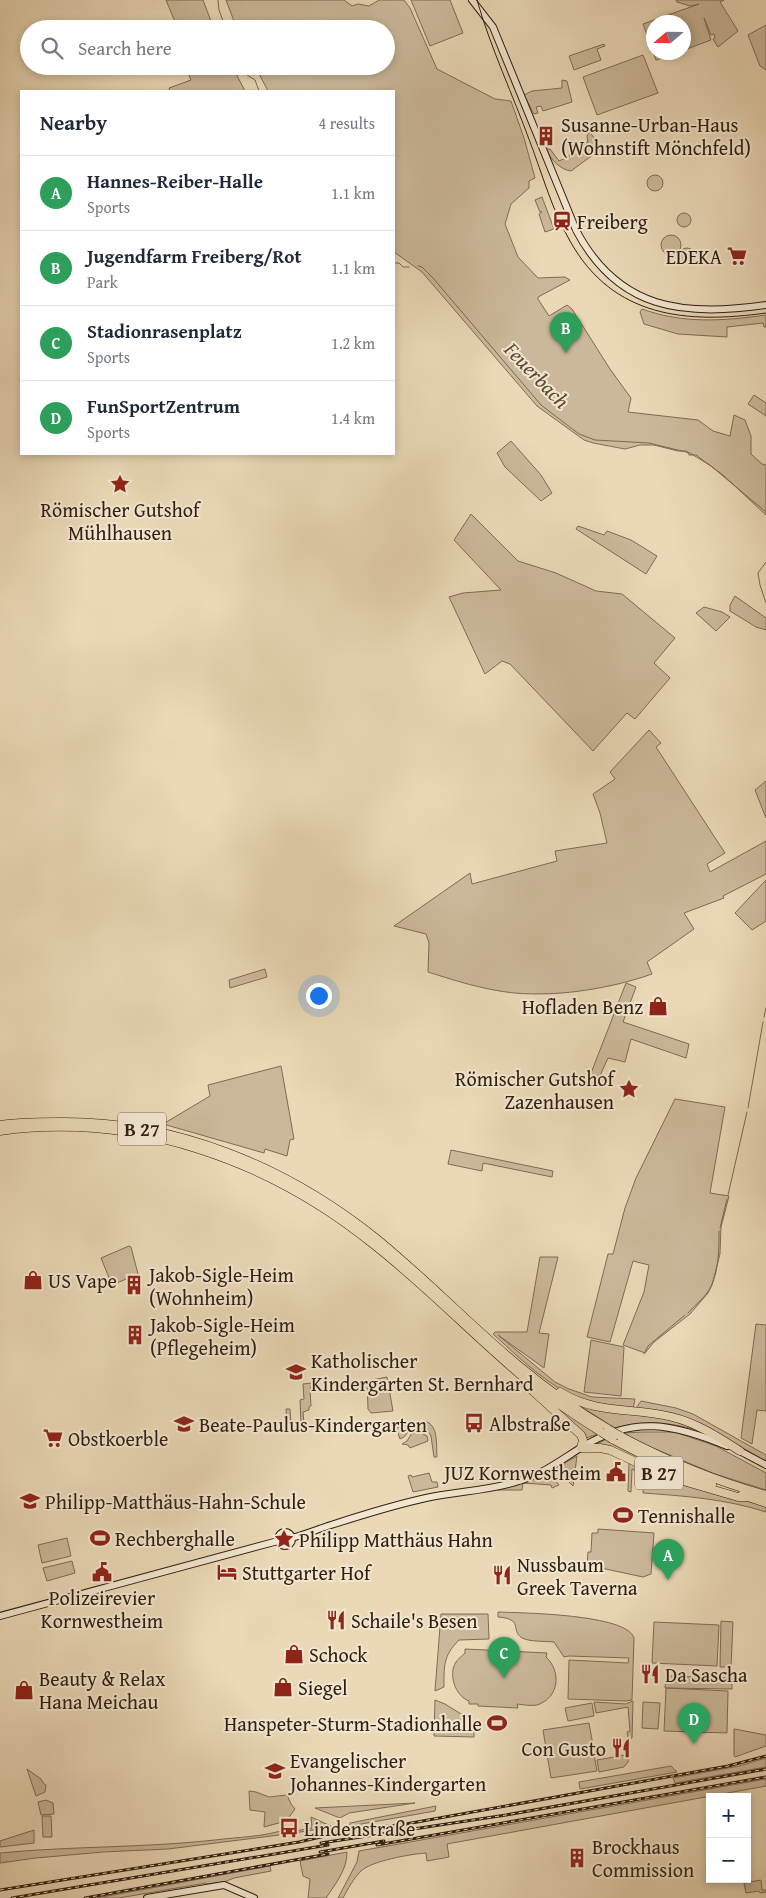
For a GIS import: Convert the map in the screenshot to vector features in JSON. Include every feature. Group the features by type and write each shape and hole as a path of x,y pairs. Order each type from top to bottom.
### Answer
{"highway":[{"name":"B 27","path":"0,1125 72,1122 141,1128 204,1144 235,1155 344,1214 378,1240 532,1377 570,1404 604,1432"},
{"name":"B 27","path":"0,1131 70,1128 139,1134 171,1140 202,1149 276,1176"},
{"name":"B 27","path":"293,1185 375,1245 545,1394 604,1432 695,1472 766,1495"},
{"path":"492,1349 500,1362 581,1435 583,1440 581,1448"},
{"path":"532,1377 542,1380 565,1395 582,1403 598,1408 658,1414 684,1420 709,1431 740,1451"},
{"name":"B 27","path":"616,1437 649,1458 679,1472 766,1502"},
{"name":"B 27","path":"581,1448 610,1450 666,1476 738,1497 747,1497"}],"main road":[{"path":"472,0 493,27 576,230 590,254 605,271 621,285 639,296 670,307 715,311 766,306"},
{"path":"0,1616 278,1541 282,1546 288,1546 291,1538 412,1501 449,1493 496,1487 519,1481 542,1473 604,1432 654,1425 682,1429 740,1451 766,1467"},
{"path":"712,1439 766,1467"},
{"path":"147,1898 224,1885 254,1898"}],"shaded area":[{"path":"166,0 203,0 211,20 174,20"},
{"path":"226,0 344,0 352,6 358,4 369,6 379,0 404,0 410,8 437,69 495,99 511,101 535,178 529,181 529,188 511,204 505,224 518,257 538,278 565,277 570,280 538,297 549,316 567,305 572,309 631,398 628,412 698,420 713,431 730,436 734,415 745,420 751,436 751,454 762,464 766,465 766,515 723,475 696,455 689,455 687,451 678,451 654,445 640,445 625,449 584,440 537,406 422,272 395,253 395,90 267,90 260,75 395,75 395,20 234,20"},
{"path":"411,0 450,0 463,33 430,46"},
{"path":"676,0 724,0 720,2 738,31 718,47 713,39 715,38 714,34 711,35 704,18 711,40 691,47 691,15 668,15 699,4 690,6"},
{"path":"766,25 766,70 760,66 748,35"},
{"path":"604,44 605,46 597,49 601,60 574,70 569,56"},
{"path":"643,55 658,93 597,115 583,77"},
{"path":"189,75 237,75 244,90 170,90 169,88 191,80"},
{"path":"562,80 567,81 572,102 543,111 541,106 536,107 538,113 534,114 524,95 532,91 562,88"},
{"path":"590,132 601,149 571,171 560,166 550,157 547,149 550,149 559,161 570,156 569,154 579,149 579,146 588,142 587,136"},
{"path":"652,175 658,175 663,180 661,189 652,191 647,186 647,180"},
{"path":"542,197 554,229 545,232 539,214 542,212 540,212 535,200"},
{"path":"681,213 687,213 691,220 687,227 681,227 677,223 677,217"},
{"path":"671,235 678,238 681,245 678,252 671,255 664,252 661,245 664,238"},
{"path":"687,248 693,250 695,256 693,262 687,264 681,262 679,256 681,250"},
{"path":"642,309 673,317 704,320 766,315 766,327 764,327 763,323 727,327 727,337 678,334 644,324 640,312"},
{"path":"754,395 766,403 766,416 748,404"},
{"path":"511,441 541,475 552,493 541,501 505,467 497,453"},
{"path":"471,514 518,561 556,573 596,591 622,594 675,638 654,663 670,678 635,719 627,713 593,751 510,664 502,661 485,674 449,597 463,593 501,590 454,540"},
{"path":"578,526 604,535 607,531 631,540 657,556 646,574 576,529"},
{"path":"735,596 766,618 766,630 756,627 730,611 730,605"},
{"path":"704,607 722,612 730,617 716,631 696,613"},
{"path":"649,730 661,743 656,747 725,853 707,864 710,872 766,841 766,874 723,896 724,898 684,913 694,929 647,962 652,974 634,980 574,992 533,994 513,993 486,988 428,972 429,943 426,934 394,926 470,873 472,884 557,861 555,851 607,843 600,813 593,794 615,779 610,772"},
{"path":"766,781 766,818 755,790"},
{"path":"766,880 766,921 752,930 735,913"},
{"path":"265,969 267,977 230,988 229,980"},
{"path":"626,983 636,987 623,1022 689,1044 686,1058 631,1039 625,1062 608,1058 599,1078 591,1087 586,1086"},
{"path":"281,1066 294,1139 290,1140 287,1156 265,1149 264,1153 163,1124 210,1096 208,1085"},
{"path":"675,1099 725,1107 710,1193 729,1196 721,1227 720,1254 708,1293 690,1314 654,1342 645,1353 623,1345 644,1292 649,1265 633,1261 610,1342 587,1337 608,1254 613,1254 625,1208 636,1178"},
{"path":"451,1150 553,1171 552,1177 483,1163 482,1171 448,1164"},
{"path":"129,1246 131,1247 138,1274 112,1285 101,1258"},
{"path":"540,1257 558,1257 539,1333 549,1334 544,1368 498,1335 555,1382 592,1397 635,1399 633,1409 606,1408 589,1403 559,1388 531,1368 493,1334 495,1332 527,1332"},
{"path":"756,1324 766,1325 766,1411 757,1410 752,1444 741,1438"},
{"path":"591,1340 624,1347 621,1396 584,1392"},
{"path":"387,1377 393,1411 371,1413 368,1409 367,1381"},
{"path":"312,1383 310,1390 311,1406 309,1410 303,1412 304,1423 301,1423 300,1400 304,1399 303,1384"},
{"path":"534,1389 598,1434 586,1438"},
{"path":"572,1401 661,1416 680,1421 697,1430 656,1423 615,1428"},
{"path":"641,1401 676,1408 693,1414 766,1455 766,1461 704,1426 636,1408"},
{"path":"286,1409 290,1409 291,1425 300,1424 301,1431 288,1433"},
{"path":"424,1421 432,1426 434,1431 437,1457 434,1457 431,1436 427,1429 408,1432 400,1439 396,1428"},
{"path":"675,1432 716,1446 766,1473 766,1490 715,1474 636,1441 624,1433"},
{"path":"412,1433 421,1433 427,1436 428,1441 410,1448 408,1445 402,1444 407,1441"},
{"path":"607,1439 700,1483 677,1477 593,1445"},
{"path":"577,1456 573,1486 561,1474 561,1470 566,1463"},
{"path":"629,1462 766,1507 766,1512 721,1501 643,1493 644,1475 632,1469 631,1492 628,1491"},
{"path":"429,1473 432,1482 437,1482 438,1487 413,1492 408,1476 411,1475 412,1477"},
{"path":"550,1474 559,1485 552,1488 551,1485 523,1483 522,1490 497,1490"},
{"path":"598,1529 654,1533 651,1574 643,1577 587,1565 588,1552 591,1552 592,1533 598,1533"},
{"path":"67,1538 71,1556 42,1563 38,1545"},
{"path":"72,1561 75,1573 47,1581 43,1568"},
{"path":"498,1612 550,1614 594,1619 627,1630 634,1638 632,1700 568,1699 569,1660 628,1663 629,1658 564,1657 554,1642 533,1641 522,1638 517,1632 514,1622 498,1617"},
{"path":"441,1614 488,1614 489,1639 459,1640 447,1656 444,1687 435,1691"},
{"path":"721,1621 733,1622 731,1667 720,1667"},
{"path":"654,1622 719,1625 717,1666 652,1663"},
{"path":"465,1649 547,1653 546,1657 551,1663 556,1677 554,1691 544,1702 537,1705 517,1704 518,1708 469,1704 469,1701 457,1690 453,1678 454,1667 465,1653"},
{"path":"666,1676 732,1678 732,1689 665,1688"},
{"path":"666,1688 728,1691 727,1733 664,1731"},
{"path":"435,1700 474,1722 474,1737 434,1736"},
{"path":"633,1701 632,1738 628,1738 627,1732 630,1731 628,1707 596,1713 594,1702 626,1704"},
{"path":"643,1702 660,1703 658,1729 642,1728"},
{"path":"592,1703 594,1716 568,1721 565,1708"},
{"path":"589,1723 593,1745 571,1748 571,1752 593,1749 597,1771 551,1778 543,1730"},
{"path":"734,1729 766,1735 766,1746 735,1757"},
{"path":"627,1741 630,1742 628,1762 624,1767 599,1772 597,1760 625,1755"},
{"path":"766,1758 766,1767 675,1783 673,1778 739,1766"},
{"path":"671,1766 677,1772 580,1789 579,1782"},
{"path":"27,1769 46,1785 45,1792 36,1796"},
{"path":"766,1779 766,1786 728,1793 706,1793 706,1797 447,1844 449,1857 427,1861 426,1853 401,1856 382,1861 361,1871 343,1898 338,1898 357,1862 359,1851"},
{"path":"249,1791 269,1797 287,1795 295,1809 286,1821 264,1827 265,1812 250,1810"},
{"path":"46,1800 53,1803 54,1814 41,1815 38,1802"},
{"path":"415,1803 349,1813 340,1818 315,1808"},
{"path":"436,1806 435,1811 350,1826 350,1823"},
{"path":"42,1816 51,1816 52,1837 43,1837"},
{"path":"311,1817 333,1827 168,1849 103,1852 0,1863 0,1853 188,1843 260,1835 287,1829 290,1832 312,1828"},
{"path":"34,1830 34,1843 0,1847 0,1841"},
{"path":"347,1852 343,1871 326,1898 308,1898 310,1879 303,1876 300,1861"},
{"path":"270,1866 271,1871 234,1878 224,1882 206,1883 119,1898 97,1898"},
{"path":"761,1880 762,1890 766,1890 766,1892 746,1893 744,1883"}],"waterway":[{"name":"Feuerbach","path":"218,0 223,20"},
{"name":"Feuerbach","path":"247,75 255,80 259,90"},
{"name":"Feuerbach","path":"395,263 399,263 403,267 409,267"},
{"name":"Feuerbach","path":"418,266 422,267 433,278 541,405 579,434 595,440 649,443 690,453 711,466 766,512"},
{"path":"766,562 758,573 766,603"},
{"path":"764,1017 766,1008"},
{"path":"748,1108 763,1022"},
{"path":"728,1195 747,1112"},
{"path":"720,1228 727,1199"},
{"path":"688,1313 707,1293 714,1279 719,1231"},
{"path":"644,1354 648,1346 685,1315"}],"tram line":[{"path":"477,0 553,205 570,241 588,267 608,286 630,301 654,310 708,317 766,313"}],"railway":[{"path":"0,1890 299,1842 347,1831 406,1824 728,1766 766,1756"},
{"path":"321,1843 506,1815 766,1769"},
{"path":"377,1845 766,1777"},
{"path":"320,1852 384,1841"},
{"path":"12,1898 328,1845"},
{"path":"85,1898 328,1854"}],"place":[{"name":"Susanne-Urban-Haus (Wohnstift Mönchfeld)","path":"546,136"},
{"name":"Freiberg","path":"562,221"},
{"name":"EDEKA","path":"737,256"},
{"name":"Jugendfarm Freiberg/Rot","path":"566,353"},
{"name":"Römischer Gutshof Mühlhausen","path":"120,484"},
{"name":"Hofladen Benz","path":"658,1006"},
{"name":"Römischer Gutshof Zazenhausen","path":"629,1089"},
{"name":"US Vape","path":"33,1280"},
{"name":"Jakob-Sigle-Heim (Wohnheim)","path":"134,1285"},
{"name":"Jakob-Sigle-Heim (Pflegeheim)","path":"135,1335"},
{"name":"Katholischer Kindergarten St. Bernhard","path":"296,1372"},
{"name":"Albstraße","path":"474,1423"},
{"name":"Beate-Paulus-Kindergarten","path":"184,1424"},
{"name":"Obstkoerble","path":"53,1438"},
{"name":"JUZ Kornwestheim","path":"616,1472"},
{"name":"Philipp-Matthäus-Hahn-Schule","path":"30,1501"},
{"name":"Tennishalle","path":"623,1515"},
{"name":"Rechberghalle","path":"100,1538"},
{"name":"Philipp Matthäus Hahn","path":"284,1539"},
{"name":"Polizeirevier Kornwestheim","path":"102,1572"},
{"name":"Stuttgarter Hof","path":"227,1572"},
{"name":"Nussbaum Greek Taverna","path":"502,1575"},
{"name":"Hannes-Reiber-Halle","path":"668,1580"},
{"name":"Schaile's Besen","path":"336,1620"},
{"name":"Schock","path":"294,1654"},
{"name":"Da Sascha","path":"650,1674"},
{"name":"Stadionrasenplatz","path":"504,1678"},
{"name":"Siegel","path":"283,1687"},
{"name":"Beauty & Relax Hana Meichau","path":"24,1690"},
{"name":"Hanspeter-Sturm-Stadionhalle","path":"497,1723"},
{"name":"FunSportZentrum","path":"694,1744"},
{"name":"Con Gusto","path":"621,1748"},
{"name":"Evangelischer Johannes-Kindergarten","path":"275,1771"},
{"name":"Lindenstraße","path":"289,1828"},
{"name":"Brockhaus Commission","path":"577,1858"}]}
